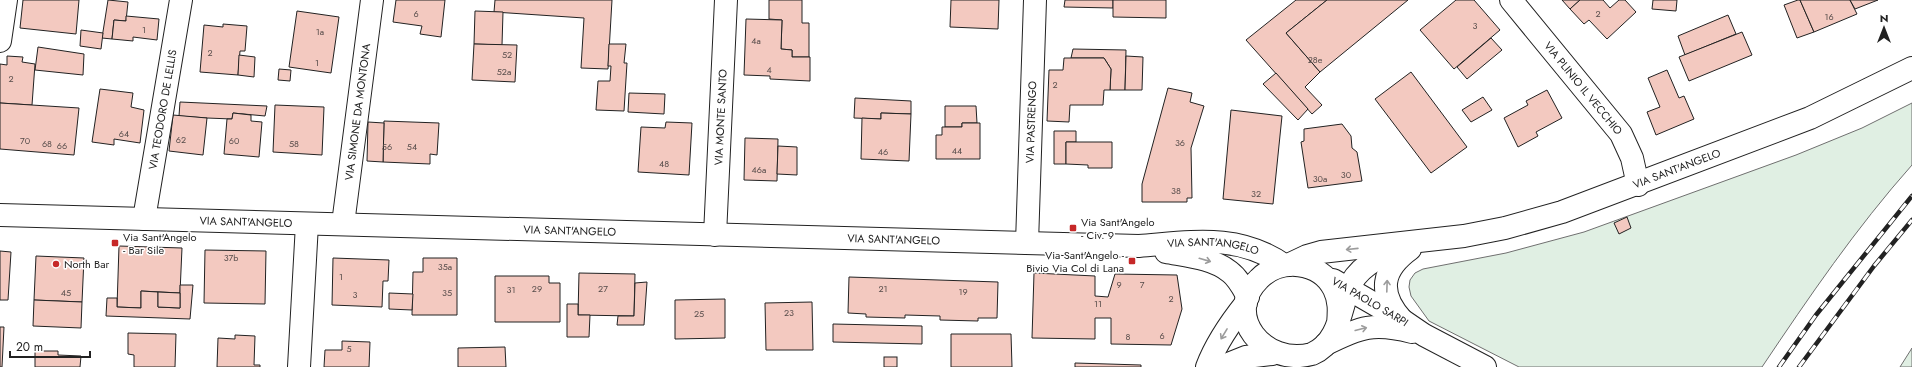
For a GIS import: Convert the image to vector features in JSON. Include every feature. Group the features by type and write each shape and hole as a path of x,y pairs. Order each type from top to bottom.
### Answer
{"street":[{"path":"0,41 6,0"},
{"name":"VIA TEODORO DE LELLIS","path":"144,219 181,0"},
{"name":"VIA SIMONE DA MONTONA","path":"342,224 372,0"},
{"name":"VIA MONTE SANTO","path":"715,235 726,0"},
{"name":"VIA PASTRENGO","path":"1027,243 1035,0"},
{"name":"VIA PLINIO IL VECCHIO","path":"1511,0 1621,134 1632,158 1638,185"},
{"name":"VIA SANT'ANGELO","path":"1432,240 1412,248 1392,252 1377,258 1361,271 1348,289 1338,325 1332,337 1326,344 1314,353 1303,357 1291,358 1272,354 1257,343 1249,331 1245,316 1247,300 1255,282 1262,275 1272,269 1321,252 1464,236 1512,226 1562,212 1638,185 1810,118 1912,68"},
{"name":"VIA SANT'ANGELO","path":"0,215 1139,246 1200,241 1226,243 1254,249 1268,254 1286,265 1301,265 1315,270 1326,278 1338,299 1340,311 1338,325"},
{"path":"299,367 307,224"},
{"name":"VIA SANT'ANGELO","path":"1139,246 1214,263 1230,272 1240,283 1247,300"},
{"path":"1402,320 1391,307 1387,297 1386,282 1390,269 1398,257 1412,248"},
{"name":"VIA PAOLO SARPI","path":"1315,270 1402,320 1424,335 1485,367"},
{"path":"1207,367 1212,353 1231,322 1247,300"},
{"name":"VIA PAOLO SARPI","path":"1326,344 1350,332 1377,326 1396,327 1424,335"},
{"path":"1221,367 1246,357 1272,354"}],"green space":[{"path":"1912,103 1912,165 1852,238 1762,367 1519,367 1429,321 1411,296 1409,287 1410,280 1415,273 1423,269 1506,253 1584,232 1796,155 1862,128"},
{"path":"1912,348 1912,367 1900,367"}],"building":[{"path":"23,0 79,0 76,34 20,28"},
{"path":"108,0 128,2 126,21 114,20 112,39 102,38"},
{"path":"396,0 445,0 441,37 420,34 422,26 393,22"},
{"path":"495,0 612,0 608,69 581,68 584,18 494,12"},
{"path":"769,0 802,0 802,23 809,23 809,57 792,57 792,50 781,49 782,20 769,19"},
{"path":"951,0 999,0 998,29 950,27"},
{"path":"1065,0 1113,0 1113,8 1064,7"},
{"path":"1113,0 1166,0 1166,18 1113,17"},
{"path":"1296,0 1327,0 1286,33 1320,72 1305,87 1322,105 1312,114 1246,40"},
{"path":"1327,0 1408,0 1320,72 1286,33"},
{"path":"1456,0 1474,0 1500,30 1454,69 1420,30"},
{"path":"1562,0 1580,0 1570,9"},
{"path":"1580,0 1603,0 1610,8 1619,0 1625,0 1636,12 1607,39 1589,20 1584,24 1570,9"},
{"path":"1653,0 1677,0 1676,11 1652,9"},
{"path":"1800,0 1814,32 1797,38 1784,5"},
{"path":"1800,0 1850,0 1857,14 1814,32"},
{"path":"1850,0 1878,0 1855,9"},
{"path":"297,11 339,17 331,73 289,67"},
{"path":"475,11 503,12 502,45 474,44"},
{"path":"1728,15 1736,34 1685,55 1678,36"},
{"path":"126,16 159,19 157,40 133,37 133,41 112,39 114,20 126,21"},
{"path":"746,19 782,20 781,49 792,50 792,57 810,57 810,81 770,79 770,76 744,75"},
{"path":"223,24 247,26 245,51 240,51 238,75 200,72 204,25 223,27"},
{"path":"81,30 103,33 101,49 80,46"},
{"path":"1742,32 1752,55 1689,81 1679,57"},
{"path":"1491,38 1502,50 1467,79 1457,67"},
{"path":"474,44 517,45 515,82 472,80"},
{"path":"609,44 626,44 624,63 627,63 624,111 596,110 598,81 610,81 611,66 608,66"},
{"path":"38,47 84,54 83,75 35,70"},
{"path":"1073,49 1126,50 1125,90 1110,90 1111,69 1104,58 1071,58"},
{"path":"239,55 255,57 254,77 238,75"},
{"path":"7,56 23,57 22,62 35,64 32,105 0,103 0,64 7,65"},
{"path":"1126,56 1143,57 1142,90 1125,90"},
{"path":"1064,58 1104,58 1111,69 1110,90 1104,90 1103,105 1070,105 1069,122 1047,121 1049,70 1063,70"},
{"path":"279,69 291,70 290,81 278,80"},
{"path":"1667,70 1679,98 1684,96 1694,119 1656,135 1647,112 1660,107 1648,78"},
{"path":"1411,72 1467,147 1431,173 1375,99"},
{"path":"1276,73 1308,109 1298,120 1263,84"},
{"path":"1168,88 1192,93 1190,102 1204,106 1191,148 1192,198 1187,198 1187,202 1142,202 1142,184"},
{"path":"100,89 133,93 131,107 144,110 140,143 114,139 114,145 92,142"},
{"path":"1547,90 1562,118 1536,132 1538,136 1518,147 1504,118 1528,105 1526,101"},
{"path":"629,93 665,94 664,114 628,112"},
{"path":"1483,97 1492,110 1471,122 1462,110"},
{"path":"855,98 911,101 911,114 881,113 881,119 854,118"},
{"path":"180,102 267,106 265,116 233,113 232,119 207,118 179,116"},
{"path":"0,103 79,108 74,155 0,149"},
{"path":"275,105 324,107 322,155 273,152"},
{"path":"945,106 976,106 977,123 962,123 962,127 945,127"},
{"path":"1231,110 1282,116 1273,204 1223,199"},
{"path":"233,113 251,115 251,121 262,122 259,157 224,154 227,119 232,119"},
{"path":"881,113 911,114 909,161 861,159 862,118 881,119"},
{"path":"173,115 207,118 203,155 169,151"},
{"path":"384,121 439,123 437,155 430,154 430,164 383,162"},
{"path":"368,122 384,123 383,162 367,161"},
{"path":"666,122 692,123 689,175 638,172 641,127 665,128"},
{"path":"962,123 980,123 980,159 936,159 936,135 942,135 942,127 962,127"},
{"path":"1342,124 1351,136 1352,148 1357,152 1362,181 1308,188 1301,142 1304,141 1304,129"},
{"path":"1054,131 1076,131 1076,142 1066,142 1066,164 1054,164"},
{"path":"745,138 778,139 777,181 744,180"},
{"path":"1066,142 1112,142 1112,168 1088,168 1088,165 1066,164"},
{"path":"778,146 797,147 797,175 777,174"},
{"path":"1627,217 1631,228 1619,234 1614,223"},
{"path":"119,246 182,248 180,293 141,291 141,308 117,307"},
{"path":"205,250 266,251 265,304 204,303"},
{"path":"0,251 11,252 8,300 0,300"},
{"path":"36,256 84,258 82,302 34,300"},
{"path":"333,258 389,260 388,281 383,281 382,307 332,305"},
{"path":"423,258 457,258 457,315 412,315 413,272 423,272"},
{"path":"579,273 635,274 634,316 578,315"},
{"path":"1034,273 1095,276 1095,296 1108,297 1115,274 1177,275 1182,309 1171,345 1111,344 1111,318 1095,318 1095,339 1032,338"},
{"path":"495,276 549,276 549,283 560,283 560,322 495,322"},
{"path":"849,277 998,282 997,318 978,318 978,321 940,320 940,316 905,315 905,318 866,317 866,314 848,313"},
{"path":"647,282 644,325 617,325 618,316 634,316 635,283"},
{"path":"180,285 193,285 190,319 106,316 107,298 117,298 117,307 141,308 141,291 158,292 158,307 180,308"},
{"path":"158,292 180,293 180,308 158,307"},
{"path":"389,293 413,294 412,310 389,309"},
{"path":"725,299 725,338 675,339 675,300"},
{"path":"34,300 82,302 81,328 33,326"},
{"path":"812,302 813,350 766,350 765,303"},
{"path":"567,304 578,304 578,315 590,315 589,337 567,337"},
{"path":"833,324 922,326 922,344 833,342"},
{"path":"0,327 4,327 2,367 0,367"},
{"path":"128,333 176,334 175,367 134,367 134,355 128,354"},
{"path":"951,334 1011,334 1012,367 951,367"},
{"path":"235,335 255,336 254,365 260,365 260,367 217,367 218,338 235,339"},
{"path":"342,341 370,342 369,367 324,367 325,350 342,350"},
{"path":"505,347 506,367 458,367 458,348"},
{"path":"35,351 58,351 58,355 81,356 80,367 35,367"},
{"path":"884,357 897,357 897,367 884,367"},
{"path":"1075,363 1141,365 1141,367 1075,367"}],"railway":[{"path":"1779,367 1816,315 1912,196"},
{"path":"1799,367 1874,266 1912,220"}],"place":[{"name":"Via Sant'Angelo - Civ. 9","path":"1073,228"},
{"name":"Via Sant'Angelo - Bar Sile","path":"115,243"},
{"name":"Via Sant'Angelo - Bivio Via Col di Lana","path":"1132,261"},
{"name":"North Bar","path":"56,264"}]}
